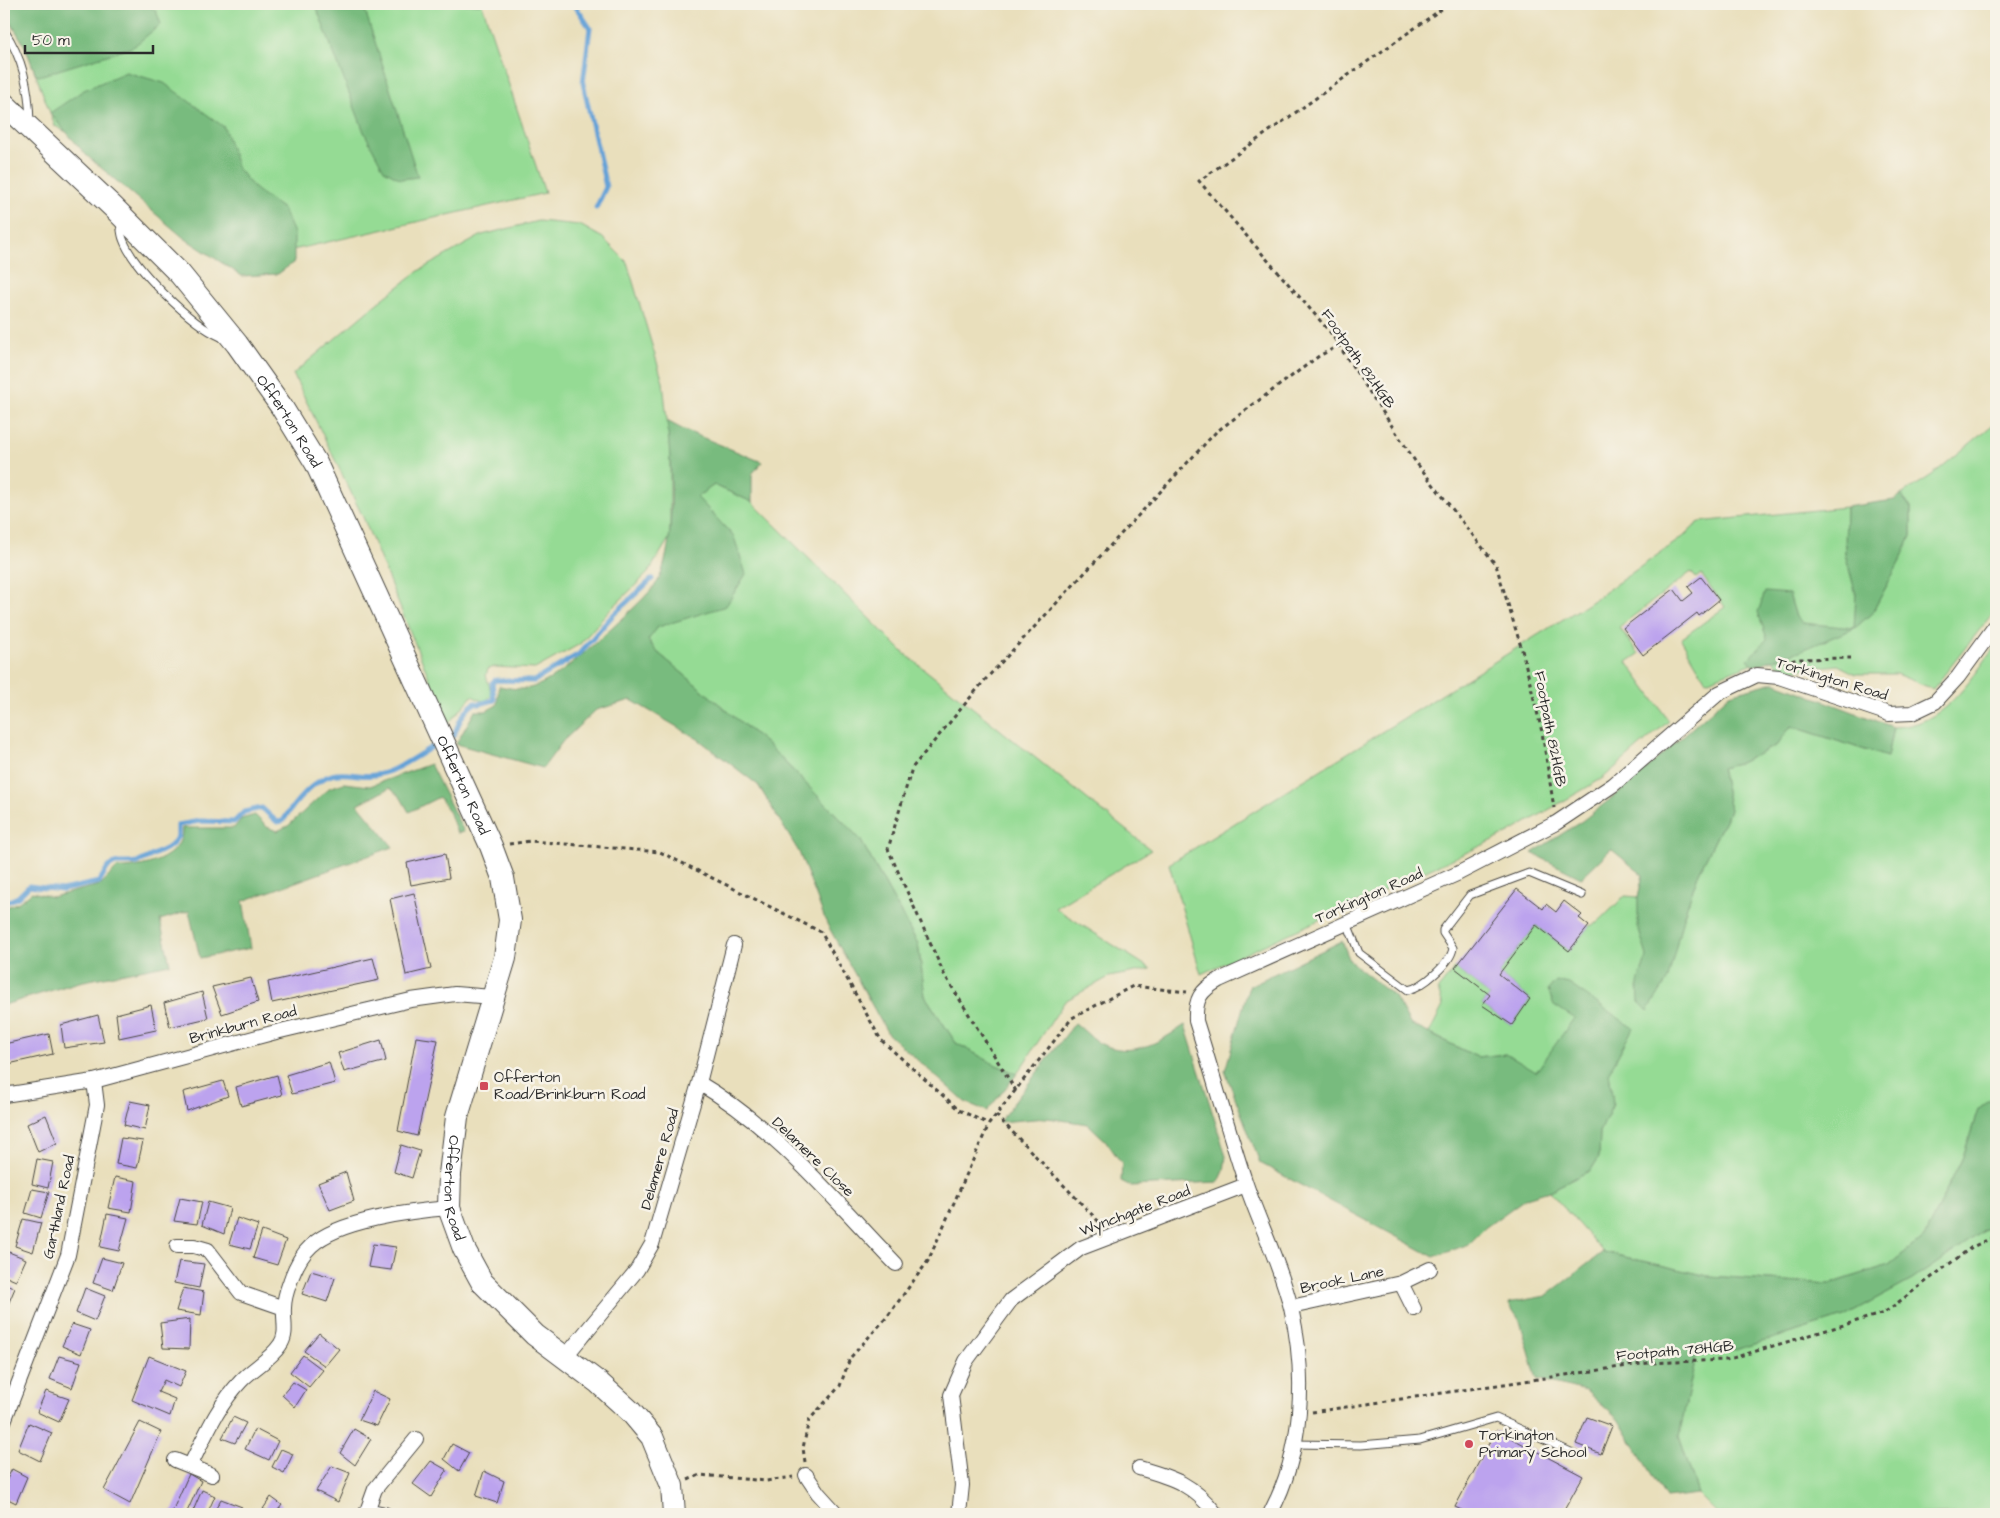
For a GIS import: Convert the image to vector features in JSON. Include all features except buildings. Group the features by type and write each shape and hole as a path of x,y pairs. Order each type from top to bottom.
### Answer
{"main road":[{"name":"Offerton Road","path":"4,104 113,207 180,274 237,344 281,406 316,463 491,846 502,878 510,920 505,958 457,1117 450,1174 449,1208 464,1249 482,1282 535,1335 605,1389 652,1437 672,1486 674,1514"}],"street":[{"name":"Torkington Road","path":"1199,994 1219,980 1459,873 1556,823 1613,785 1718,693 1758,675 1779,677 1889,714 1912,713 1936,702 1958,677 1996,625"},
{"name":"Delamere Road","path":"565,1357 637,1270 652,1244 699,1082 734,945"},
{"name":"Brinkburn Road","path":"4,1095 94,1081 276,1032 411,1000 455,994 492,997"},
{"path":"1199,994 1195,1006 1196,1021 1246,1185 1290,1307 1300,1363 1298,1414 1288,1470 1270,1514"},
{"name":"Garthland Road","path":"4,1421 68,1255 97,1105 94,1081"},
{"name":"Delamere Close","path":"699,1082 724,1097 771,1137 896,1264"},
{"name":"Wynchgate Road","path":"959,1514 962,1485 951,1395 966,1361 1011,1300 1081,1248 1246,1185"},
{"path":"190,1466 223,1402 242,1380 270,1357 282,1344 286,1330 284,1308 290,1282 297,1264 311,1246 329,1234 390,1214 449,1208"},
{"path":"177,1246 194,1246 208,1250 240,1294 284,1308"},
{"name":"Brook Lane","path":"1290,1307 1401,1283 1430,1269"},
{"name":"Brook Lane","path":"1401,1283 1414,1309"},
{"path":"385,1514 367,1512 375,1490 416,1439"},
{"path":"175,1460 212,1475"},
{"path":"1139,1468 1176,1479 1192,1488 1216,1514"},
{"path":"806,1475 818,1493 837,1514"}],"lane":[{"path":"4,30 24,71 29,94 30,127"},
{"path":"1347,923 1360,953 1408,990 1420,984 1450,957 1452,948 1442,933 1443,930 1473,894 1529,873 1582,895"},
{"path":"1293,1444 1360,1445 1420,1440 1496,1418 1574,1453"}],"path":[{"name":"Footpath 82HGB","path":"1438,4 1443,8 1199,181 1330,332 1415,461 1496,565 1522,650 1542,732 1556,823"},
{"path":"1016,1091 944,974 888,850 912,768 984,681 1216,432 1319,356 1338,346"},
{"path":"1769,676 1780,664 1798,659 1851,658"},
{"path":"491,846 531,841 660,852 821,932 881,1040 959,1110 989,1124"},
{"path":"672,1486 700,1475 766,1481 806,1475 803,1448 809,1420 840,1386 850,1358 888,1317 928,1261 989,1124 1072,1018 1133,986 1199,994"},
{"path":"996,1115 1113,1236"},
{"name":"Footpath 78HGB","path":"1298,1414 1648,1363 1726,1360 1884,1314 1972,1247 1996,1236"}],"green space":[{"path":"4,4 482,4 545,193 288,251 55,126 25,46 4,11"},
{"path":"4,4 146,4 156,11 161,24 133,47 39,76 36,75 25,46 4,11"},
{"path":"315,4 363,4 418,177 401,179 384,170 364,132"},
{"path":"126,72 164,83 224,127 238,169 256,190 283,209 294,233 294,262 278,274 242,276 184,238 86,155 50,113 84,90"},
{"path":"538,221 580,225 603,238 627,262 663,382 670,449 670,537 648,573 610,610 580,644 535,669 494,667 488,669 486,675 492,695 487,700 482,701 472,696 448,724 363,517 293,374 376,304 420,270 482,235"},
{"path":"667,421 762,462 752,474 752,502 714,485 697,497 734,537 746,574 726,606 658,627 648,640 656,651 769,746 860,839 918,944 925,996 956,1043 994,1064 1017,1074 987,1111 965,1102 888,1034 827,924 799,852 758,785 698,739 631,700 596,710 563,741 543,768 456,744 475,711 486,711 497,705 499,686 525,689 541,684 558,674 586,651 654,587 665,563 670,523 671,480"},
{"path":"1996,422 1996,609 1933,689 1896,674 1856,674 1838,665 1786,671 1773,660 1853,629 1802,623 1796,617 1789,594 1772,656 1706,681 1681,639 1725,607 1701,574 1696,578 1691,572 1619,627 1639,654 1627,662 1669,721 1603,778 1509,833 1201,974 1169,864 1586,605 1683,537 1699,522 1846,507 1845,554 1856,594 1855,627 1872,613 1911,536 1911,508 1901,495 1932,475"},
{"path":"714,485 752,502 904,653 1151,850 1055,908 1151,969 1109,977 1065,1001 1017,1074 994,1064 956,1043 925,996 918,944 860,839 769,746 656,651 648,639 658,627 690,616 734,537 696,497"},
{"path":"1901,495 1911,508 1911,536 1872,613 1855,628 1800,651 1754,666 1748,659 1767,639 1758,612 1765,592 1789,594 1796,617 1802,623 1854,628 1856,594 1845,554 1846,507 1894,500"},
{"path":"1996,645 1996,1095 1978,1110 1963,1157 1924,1237 1889,1265 1830,1284 1708,1276 1603,1252 1549,1191 1591,1170 1599,1157 1600,1132 1613,1104 1609,1072 1630,1033 1575,1097 1506,1054 1477,1057 1429,1033 1443,1006 1438,989 1455,968 1490,995 1482,1005 1512,1025 1530,999 1499,974 1536,925 1569,951 1589,926 1597,923 1625,896 1638,897 1643,875 1683,918 1699,872 1730,810 1721,768 1738,764 1777,745 1791,726 1887,757 1893,727 1911,725 1941,711 1965,687"},
{"path":"1774,682 1893,727 1887,757 1791,726 1777,745 1738,764 1721,768 1730,810 1699,872 1683,918 1668,979 1648,1011 1639,1002 1638,983 1647,956 1638,927 1638,897 1643,875 1611,849 1581,878 1532,853 1582,821 1626,787 1730,694"},
{"path":"430,764 464,832 457,833 449,811 439,797 409,812 401,798 390,788 358,804 393,847 243,901 251,948 200,958 189,911 160,920 170,964 79,982 4,1005 4,908 19,902 32,892 52,897 100,885 117,868 137,867 159,860 176,847 181,839 182,828 234,828 241,819 255,815 267,827 277,831 288,826 329,788 344,783 370,786"},
{"path":"1342,941 1350,961 1395,997 1410,1024 1477,1057 1506,1054 1536,1072 1574,1018 1554,1005 1548,990 1556,981 1569,984 1633,1028 1609,1072 1613,1104 1600,1132 1599,1157 1591,1170 1549,1191 1526,1198 1486,1227 1469,1244 1434,1257 1260,1163 1225,1071 1249,986"},
{"path":"1075,1023 1099,1043 1111,1048 1123,1049 1134,1049 1155,1043 1185,1025 1226,1156 1224,1171 1219,1182 1131,1186 1121,1181 1122,1164 1106,1141 1088,1124 1047,1118 999,1122"},
{"path":"1996,1095 1996,1213 1993,1227 1982,1232 1912,1280 1844,1317 1732,1351 1696,1356 1679,1436 1698,1494 1666,1498 1618,1419 1586,1391 1537,1379 1520,1321 1508,1303 1546,1296 1603,1252 1708,1276 1830,1284 1889,1265 1924,1237 1963,1157 1978,1110"},
{"path":"1996,1213 1996,1514 1718,1514 1698,1494 1679,1436 1696,1356 1732,1351 1844,1317 1912,1280 1982,1232 1993,1227"}],"waterway":[{"path":"574,4 590,28 583,83 606,187 596,208"},
{"path":"447,739 454,735 462,717 471,706 475,703 479,704 494,700 492,683 495,680 534,681 579,654 613,615 652,579"},
{"path":"4,903 18,897 29,886 62,890 99,882 108,867 115,863 137,863 171,846 178,836 178,825 200,821 234,822 244,812 262,808 277,822 283,821 299,799 321,780 337,774 367,776 387,772 437,744"}],"place":[{"name":"Offerton Road/Brinkburn Road","path":"484,1086"},
{"name":"Torkington Primary School","path":"1469,1444"}]}
